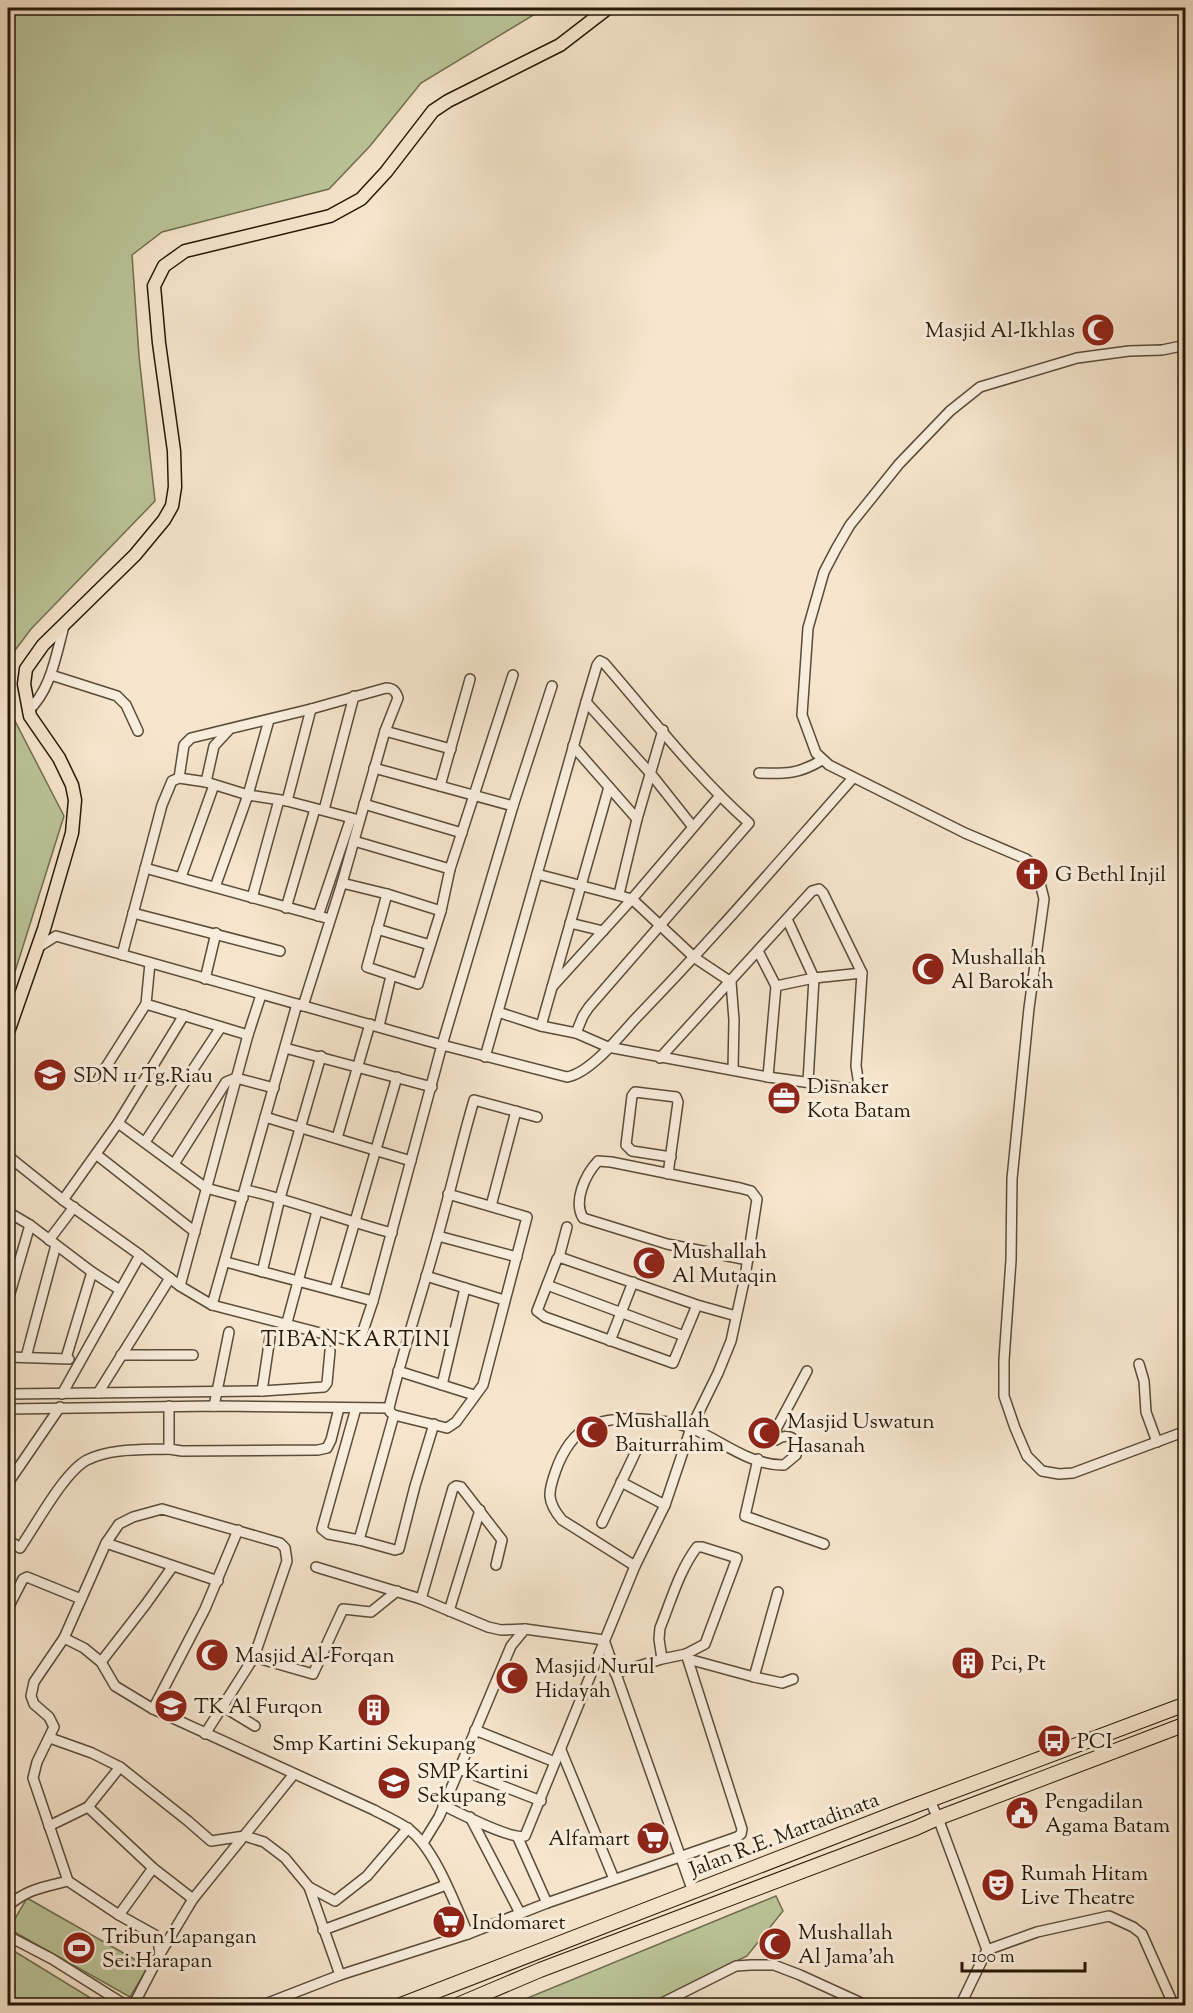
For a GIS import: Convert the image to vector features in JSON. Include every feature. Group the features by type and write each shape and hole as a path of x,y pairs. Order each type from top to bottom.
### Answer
{"highway":[{"name":"Jalan R.E. Martadinata","path":"398,2006 1185,1704"},
{"name":"Jalan R.E. Martadinata","path":"454,2006 540,1970 1185,1724"},
{"path":"533,1953 540,1970"}],"main road":[{"path":"8,1032 48,914 72,833 75,800 66,771 28,711 24,684 26,669 43,645 64,623 135,555 165,520 172,506 175,487 174,451 159,343 154,286 164,267 185,251 330,216 361,199 386,172 433,111 448,100 560,45 608,8"}],"street":[{"path":"1185,345 1162,350 1129,351 1077,358 980,387 950,411 899,464 850,525 824,572 808,628 802,716 811,744 822,759 853,778 965,833 1026,859 1036,867 1044,899 1029,1008 1012,1179 1011,1260 1004,1360 1004,1396 1027,1456 1042,1471 1059,1474 1073,1473 1185,1431"},
{"path":"28,711 37,701 51,675 64,623"},
{"path":"485,1057 585,702 600,661 663,730 719,797 749,823 589,1008 576,1033"},
{"path":"51,675 117,696 126,705 138,730"},
{"path":"387,894 367,967 418,984 441,911 450,869 513,675"},
{"path":"440,786 470,679"},
{"path":"8,1156 63,1200 180,1286 212,1305 286,1326 359,1343 373,1301 442,1046 513,806 552,686"},
{"path":"179,778 184,745 191,738 269,720 386,688 394,690 398,698 384,730 364,804 355,819 318,916"},
{"path":"286,908 320,810 354,696"},
{"path":"585,702 651,774 693,827"},
{"path":"252,898 311,709"},
{"path":"215,887 249,795 269,720"},
{"path":"181,877 210,784 214,746 226,732 233,728"},
{"path":"384,730 451,749"},
{"path":"619,894 637,819 663,730"},
{"path":"573,746 637,819"},
{"path":"759,773 792,773 808,768 822,759"},
{"path":"374,768 513,806"},
{"path":"122,956 167,791 172,781 179,778 210,784 355,819"},
{"path":"37,948 56,936 442,1046 567,1077 576,1076 608,1047 695,958 853,778"},
{"path":"541,1026 609,787"},
{"path":"552,987 603,932 719,797"},
{"path":"364,804 462,833"},
{"path":"212,1305 285,1048 342,884 354,841 355,819"},
{"path":"354,841 450,869"},
{"path":"146,868 330,919"},
{"path":"537,874 632,899 695,958 731,982"},
{"path":"342,884 387,894 441,911"},
{"path":"498,1012 541,1026 576,1033 608,1047 660,1058 768,1077 855,1089 859,1085 856,1066 862,972 819,889 812,891 660,1058"},
{"path":"133,913 280,951"},
{"path":"48,914 56,936"},
{"path":"788,919 814,978 808,1082"},
{"path":"570,923 603,932"},
{"path":"377,929 430,945"},
{"path":"205,979 216,933"},
{"path":"758,951 776,986 768,1077"},
{"path":"99,1078 147,1004 150,963"},
{"path":"776,986 862,972"},
{"path":"338,1138 358,1066 391,976"},
{"path":"731,982 734,1020 733,1070"},
{"path":"180,1286 236,1078 261,995"},
{"path":"147,1004 248,1035"},
{"path":"63,1200 118,1123 184,1015"},
{"path":"145,1142 221,1027"},
{"path":"285,1048 432,1088"},
{"path":"262,1272 280,1198 321,1056"},
{"path":"335,1290 397,1077"},
{"path":"174,1164 226,1082 236,1078 274,1088"},
{"path":"668,1174 671,1157 678,1099 635,1092 632,1096 626,1145 632,1151 671,1157"},
{"path":"359,1539 391,1412 398,1371 438,1236 474,1100 537,1117"},
{"path":"491,1206 516,1111"},
{"path":"266,1117 411,1161"},
{"path":"118,1123 206,1188 280,1198 392,1233"},
{"path":"97,1155 195,1232"},
{"path":"443,1805 518,1838 525,1836 635,1566 665,1505 691,1428 731,1341 748,1260 757,1198 751,1191 611,1162 598,1161 589,1173 580,1194 579,1211 582,1218 667,1245 748,1260"},
{"path":"8,1409 169,1406 356,1408 391,1412 447,1428 452,1426 483,1385 527,1217 448,1194"},
{"path":"26,1357 53,1242 74,1207"},
{"path":"286,1326 317,1211"},
{"path":"8,1212 30,1225 92,1272 120,1290"},
{"path":"8,1300 30,1225"},
{"path":"567,1227 559,1257 537,1311 540,1315 673,1364 697,1305"},
{"path":"438,1236 517,1257"},
{"path":"62,1394 140,1255"},
{"path":"559,1257 697,1305 736,1316"},
{"path":"226,1262 373,1301"},
{"path":"66,1358 92,1272"},
{"path":"426,1276 504,1300"},
{"path":"98,1393 170,1278"},
{"path":"610,1341 633,1282"},
{"path":"547,1285 684,1336"},
{"path":"442,1385 465,1288"},
{"path":"214,1406 229,1332"},
{"path":"262,1391 270,1337"},
{"path":"8,1394 262,1391 326,1386 330,1351"},
{"path":"121,1355 193,1355"},
{"path":"8,1357 66,1358 80,1361"},
{"path":"1140,1364 1144,1381 1146,1412 1157,1442"},
{"path":"398,1371 474,1395"},
{"path":"635,1566 562,1520 553,1509 549,1499 551,1484 560,1458 576,1437 592,1424 634,1419 660,1420 691,1428 725,1447 758,1460 784,1465 796,1455 797,1444 795,1438 786,1435 776,1440 774,1433 807,1371"},
{"path":"169,1406 169,1449"},
{"path":"8,1483 60,1407"},
{"path":"8,1540 20,1548 72,1470 87,1460 119,1451 318,1450 327,1448 331,1440 339,1408"},
{"path":"356,1408 322,1528 328,1534 399,1549 434,1424"},
{"path":"602,1523 638,1447"},
{"path":"758,1460 745,1516 824,1544"},
{"path":"621,1482 665,1505"},
{"path":"422,1599 453,1488 456,1486 461,1487 502,1540 496,1565"},
{"path":"160,1954 155,1935 79,1890 69,1881 33,1778 37,1762 54,1727 49,1717 34,1704 31,1696 33,1682 63,1638 106,1544 119,1524 141,1514 162,1509 280,1543 285,1548 287,1561 254,1656 205,1734"},
{"path":"449,1611 480,1510"},
{"path":"153,1709 218,1581 238,1530"},
{"path":"106,1544 218,1581"},
{"path":"662,1659 660,1629 683,1570 697,1547 702,1547 737,1558 705,1644 687,1657"},
{"path":"100,1662 173,1566"},
{"path":"316,1567 422,1599 488,1627 525,1629 604,1640"},
{"path":"8,1608 23,1579 27,1577 81,1599"},
{"path":"254,1656 313,1674 343,1609 371,1612 397,1591"},
{"path":"754,1677 778,1592"},
{"path":"423,1843 439,1817 511,1646 525,1629"},
{"path":"63,1638 84,1648 100,1662 115,1686 153,1709 374,1810 408,1828 423,1843 446,1885 468,1934"},
{"path":"604,1640 693,1892"},
{"path":"615,1673 662,1659 687,1657 782,1683 793,1679"},
{"path":"260,2006 340,1975 468,1934 547,1903 680,1858 741,1834 742,1829 687,1657"},
{"path":"222,1706 255,1726"},
{"path":"475,1730 555,1762"},
{"path":"50,1738 92,1753 120,1767 211,1841 245,1836 264,1842 285,1858 309,1887 335,1901 368,1876 408,1828"},
{"path":"561,1750 614,1879"},
{"path":"49,1826 88,1808 120,1767"},
{"path":"459,1769 541,1801"},
{"path":"133,2006 160,1954 193,1899 294,1774"},
{"path":"930,1801 987,1950"},
{"path":"88,1808 153,1868 193,1899"},
{"path":"470,1817 520,1913"},
{"path":"518,1838 547,1903"},
{"path":"119,1915 153,1868"},
{"path":"8,1906 19,1896 33,1889 69,1881"},
{"path":"323,1930 446,1885"},
{"path":"309,1887 340,1975"},
{"path":"960,2006 987,1950 1037,1932 1109,1916 1133,1927 1142,1934 1174,2006"},
{"path":"8,1936 52,1959 128,2006"},
{"path":"656,2006 736,1966 774,1965 800,1974 868,2006"}],"green space":[{"path":"8,8 545,8 421,83 370,146 329,189 162,232 132,255 139,356 155,501 31,629 13,653 14,719 64,816 8,994"},
{"path":"776,1896 783,1911 747,1956 648,2005 508,2006"},
{"name":"Tribun Lapangan Sei.Harapan","path":"27,1898 148,1967 130,1997 9,1929"},
{"path":"9,1948 102,2005 8,2005"}],"place":[{"name":"Masjid Al-Ikhlas","path":"1098,330"},
{"name":"G Bethl Injil","path":"1032,874"},
{"name":"Mushallah Al Barokah","path":"928,969"},
{"name":"SDN 11 Tg.Riau","path":"50,1075"},
{"name":"Disnaker Kota Batam","path":"784,1098"},
{"name":"Mushallah Al Mutaqin","path":"649,1263"},
{"name":"Mushallah Baiturrahim","path":"592,1432"},
{"name":"Masjid Uswatun Hasanah","path":"764,1433"},
{"name":"Masjid Al-Forqan","path":"212,1655"},
{"name":"Pci, Pt","path":"968,1663"},
{"name":"Masjid Nurul Hidayah","path":"512,1678"},
{"name":"TK Al Furqon","path":"171,1706"},
{"name":"Smp Kartini Sekupang","path":"374,1710"},
{"name":"PCI","path":"1054,1741"},
{"name":"SMP Kartini Sekupang","path":"394,1783"},
{"name":"Pengadilan Agama Batam","path":"1022,1813"},
{"name":"Alfamart","path":"653,1838"},
{"name":"Rumah Hitam Live Theatre","path":"998,1885"},
{"name":"Indomaret","path":"449,1922"},
{"name":"Mushallah Al Jama'ah","path":"775,1944"},
{"name":"Tribun Lapangan Sei.Harapan","path":"79,1948"}],"district":[{"name":"TIBAN KARTINI","path":"356,1338"}]}
